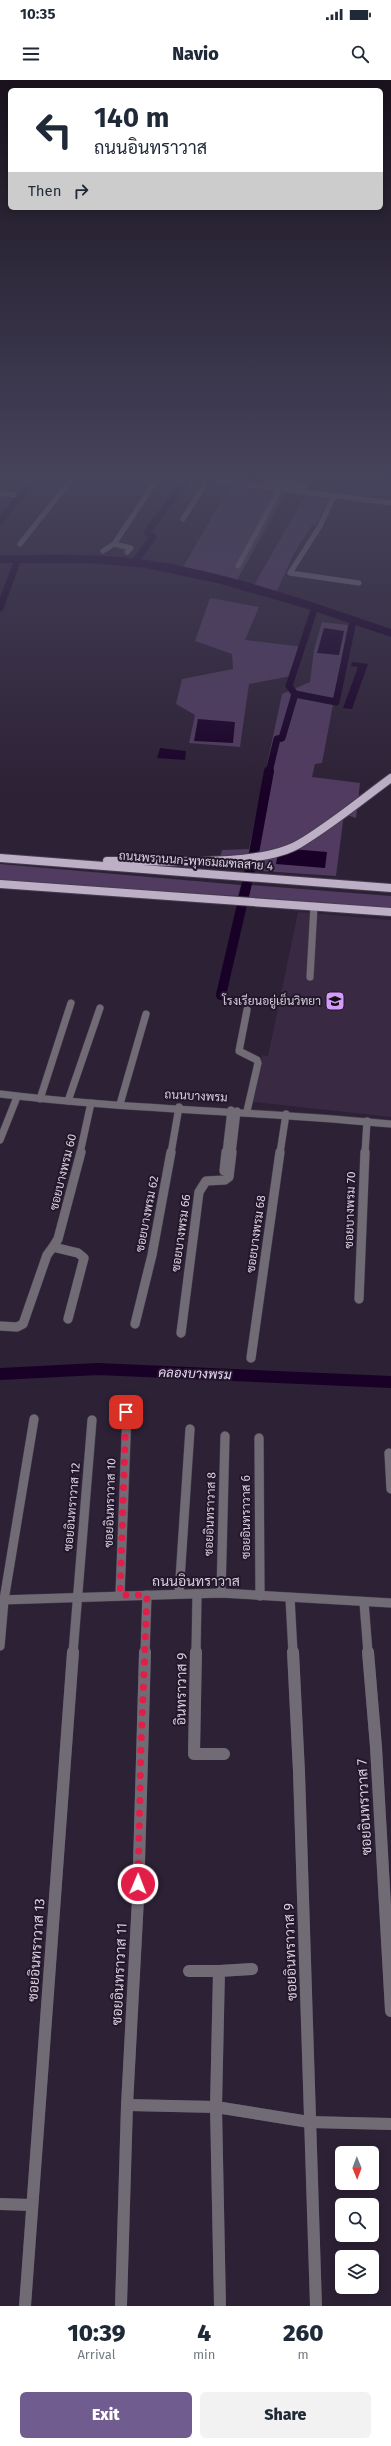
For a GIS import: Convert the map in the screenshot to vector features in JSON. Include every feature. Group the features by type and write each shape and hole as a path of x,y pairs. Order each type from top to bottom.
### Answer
{"main road":[{"path":"45,862 247,859 258,857 300,844 391,778"},
{"name":"ถนนพรานนก-พุทธมณฑลสาย 4","path":"0,858 248,877 391,886"},
{"path":"0,884 391,912"}],"street":[{"path":"310,978 314,906"},
{"path":"40,1099 71,1003"},
{"path":"68,1101 100,1008"},
{"path":"246,1112 258,1063 257,1060 239,1051 247,1010"},
{"path":"120,1104 146,1014"},
{"name":"ถนนบางพรม","path":"0,1094 17,1097 68,1101 286,1114 391,1124"},
{"path":"0,1140 17,1097"},
{"name":"ซอยบางพรม 60","path":"0,1326 17,1327 23,1324 47,1254 58,1239 82,1147 90,1102"},
{"name":"ซอยบางพรม 62","path":"135,1324 152,1255 179,1107"},
{"path":"224,1171 234,1111"},
{"name":"ซอยบางพรม 66","path":"181,1333 199,1192 206,1181 225,1180 229,1177 234,1111"},
{"name":"ซอยบางพรม 68","path":"251,1358 286,1114"},
{"name":"ซอยบางพรม 70","path":"359,1299 362,1186 367,1121"},
{"path":"53,1246 78,1253 84,1258 68,1319"},
{"name":"ซอยอินทราวาส 10","path":"120,1595 126,1412"},
{"path":"0,1646 2,1600 34,1419"},
{"name":"ซอยอินทราวาส 12","path":"78,1596 92,1420"},
{"path":"179,1594 190,1429"},
{"name":"ซอยอินทราวาส 8","path":"221,1593 225,1436"},
{"name":"ซอยอินทราวาส 6","path":"259,1438 260,1596"},
{"path":"389,1453 391,1489"},
{"name":"ถนนอินทราวาส","path":"2,1600 78,1596 221,1593 391,1603"},
{"name":"อินทราวาส 9","path":"197,1594 194,1754 224,1754"},
{"name":"ซอยอินทราวาส 11","path":"121,2306 127,2105 138,1899 141,1747 147,1595"},
{"name":"ซอยอินทราวาส 13","path":"25,2306 78,1596"},
{"name":"ซอยอินทราวาส 9","path":"290,1598 299,1772 316,2306"},
{"name":"ซอยอินทราวาส 7","path":"364,1602 376,1747 391,2011"},
{"path":"189,1971 252,1970"},
{"path":"219,1971 216,2107 220,2306"},
{"path":"127,2105 216,2107 309,2122 391,2124"},
{"path":"0,2204 32,2204"}],"shaded area":[{"path":"254,585 280,585 276,593 253,587"},
{"path":"210,598 259,607 245,640 304,647 296,675 249,684 240,747 189,743 195,715 176,704 182,679 233,669 232,654 195,641"},
{"path":"322,622 348,625 322,763 315,764 312,777 360,783 356,818 344,814 336,876 217,868 222,850 249,849 282,694 310,682 314,650"},
{"path":"324,628 344,631 339,655 317,653"},
{"path":"352,662 368,664 352,709 343,708 358,667 351,666"},
{"path":"198,719 235,722 233,743 194,741"},
{"path":"160,748 186,751 185,760 157,758"},
{"path":"279,848 327,852 325,868 276,864"},
{"path":"0,864 241,885 238,896 0,881"},
{"path":"251,885 391,896 391,908 248,897"},
{"name":"โรงเรียนอยู่เย็นวิทยา","path":"298,912 391,920 391,1117 253,1102 262,1055 268,1056"}],"waterway":[{"path":"0,608 8,585"},
{"path":"236,585 312,606 391,633"},
{"path":"295,694 289,686 315,607"},
{"path":"295,694 336,702 353,621"},
{"path":"269,772 277,739 282,738 295,694"},
{"path":"221,995 254,853 269,771"},
{"name":"คลองบางพรม","path":"0,1374 98,1369 391,1382"}],"place":[{"name":"โรงเรียนอยู่เย็นวิทยา","path":"335,1001"}],"route":[{"path":"126,1412 120,1595 147,1595 141,1747 138,1884"}]}
